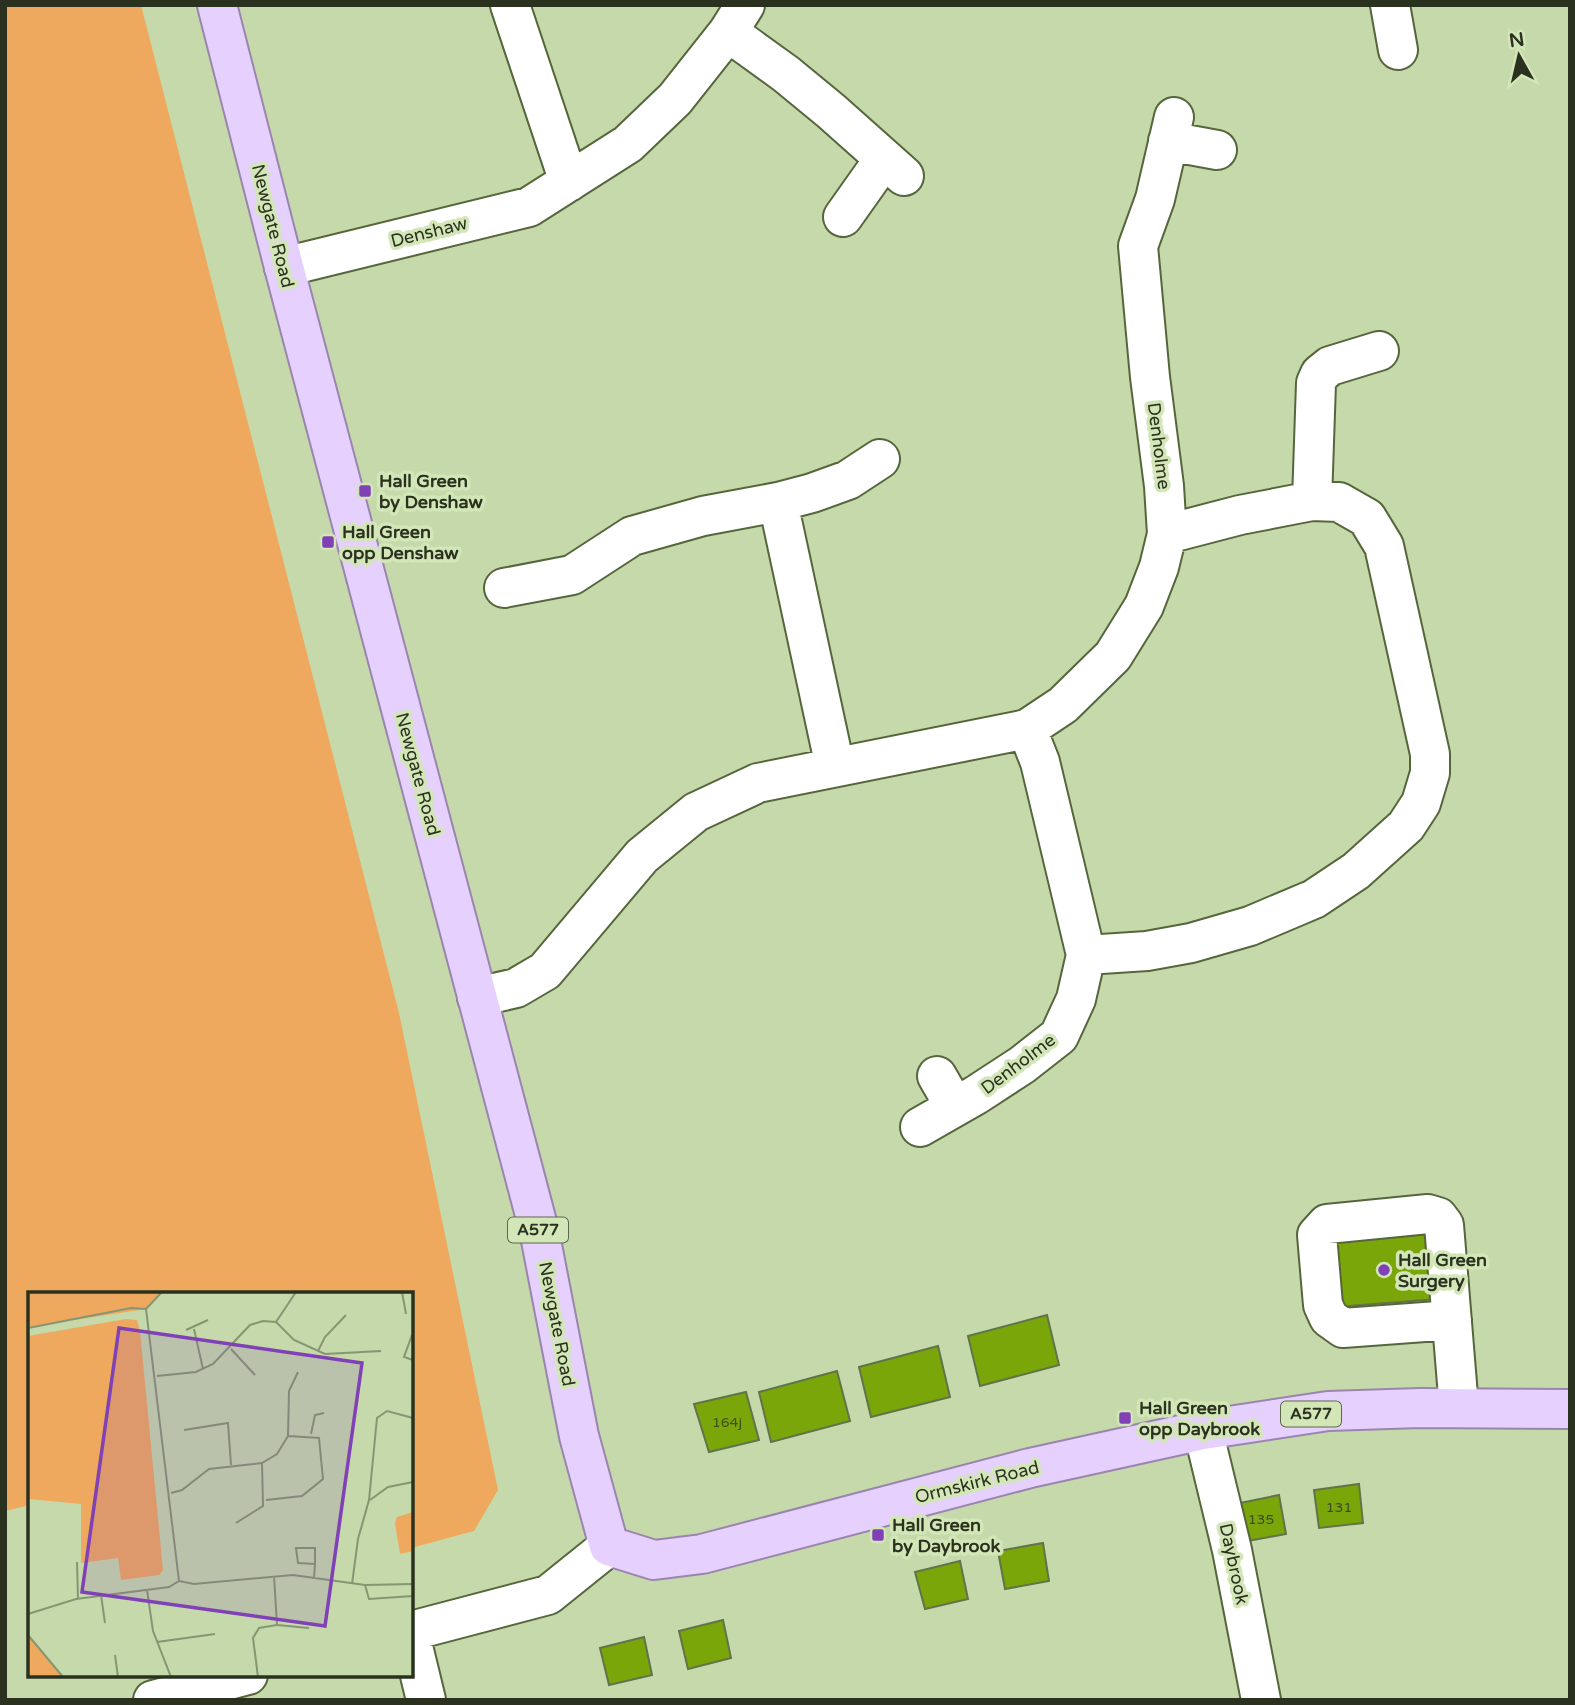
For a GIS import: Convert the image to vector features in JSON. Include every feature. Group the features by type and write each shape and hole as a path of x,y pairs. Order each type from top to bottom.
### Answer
{"main road":[{"name":"Newgate Road","path":"217,5 539,1230 579,1436 609,1546"},
{"name":"Ormskirk Road","path":"609,1546 654,1560 702,1553 1030,1468 1203,1430 1328,1411 1570,1409"}],"street":[{"path":"510,5 569,182"},
{"path":"1391,5 1398,50"},
{"name":"Denshaw","path":"284,267 529,206 628,144 675,99 736,19 786,74 894,168 844,217"},
{"name":"Denholme","path":"477,997 516,988 545,971 642,856 696,813 758,783 1027,729 1063,705 1113,656 1144,606 1167,534 1138,246 1155,200 1171,129 1217,150"},
{"path":"1312,501 1316,383 1306,366 1330,366 1379,351"},
{"path":"519,574 572,575 632,536 703,516 812,493 848,480 880,459"},
{"path":"1086,956 1147,951 1191,943 1250,926 1314,898 1356,871 1406,826 1421,803 1430,772 1430,754 1384,546 1367,518 1339,502 1312,501 1240,515 1167,534"},
{"path":"778,502 835,767"},
{"name":"Denholme","path":"920,1127 946,1092 1022,1065 1059,1036 1076,999 1086,956 1040,762 1027,729"},
{"path":"1452,1320 1459,1408"},
{"name":"Daybrook","path":"1203,1430 1232,1550 1261,1700"},
{"path":"413,1630 548,1595 609,1546"},
{"path":"413,1645 426,1700"},
{"path":"153,1700 240,1677"}],"shaded area":[{"path":"5,5 141,5 399,1013 498,1490 474,1531 413,1547 413,1292 28,1292 28,1505 5,1511"}],"building":[{"name":"Hall Green Surgery","path":"1432,1234 1438,1299 1336,1307 1330,1242"},
{"path":"1047,1315 1059,1365 980,1386 968,1336"},
{"path":"938,1346 950,1397 871,1417 859,1367"},
{"path":"837,1371 850,1421 771,1442 759,1392"},
{"path":"746,1392 759,1440 709,1452 694,1404"},
{"path":"1359,1484 1363,1523 1319,1528 1314,1490"},
{"path":"1279,1495 1286,1534 1242,1542 1235,1504"},
{"path":"1043,1543 1049,1581 1005,1589 998,1551"},
{"path":"960,1561 968,1599 925,1609 915,1572"},
{"path":"723,1620 731,1658 688,1669 679,1631"},
{"path":"644,1637 652,1675 609,1685 600,1648"}],"place":[{"name":"Hall Green by Denshaw","path":"365,491"},
{"name":"Hall Green opp Denshaw","path":"328,542"},
{"name":"Hall Green Surgery","path":"1384,1270"},
{"name":"Hall Green opp Daybrook","path":"1125,1418"},
{"name":"Hall Green by Daybrook","path":"878,1535"}]}
